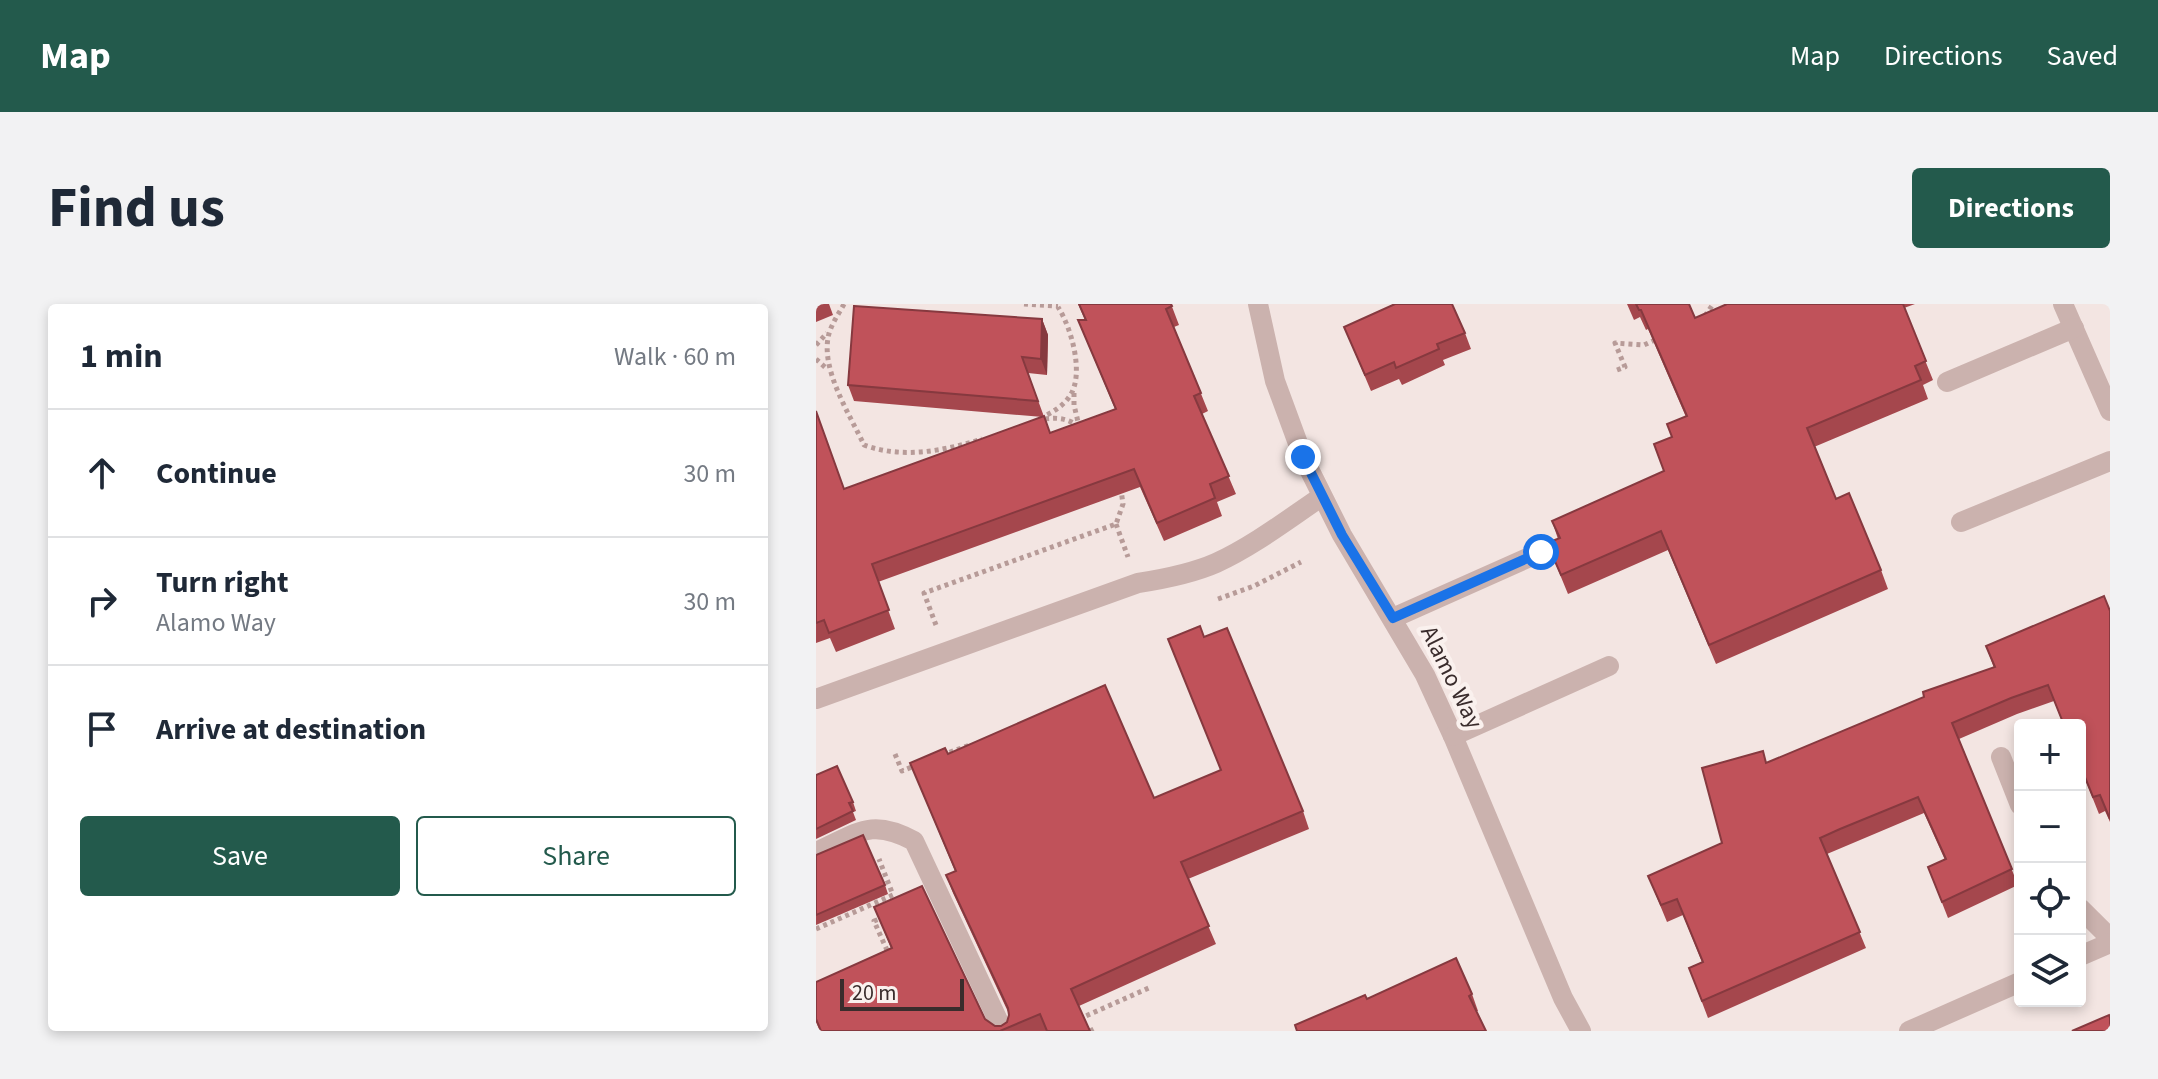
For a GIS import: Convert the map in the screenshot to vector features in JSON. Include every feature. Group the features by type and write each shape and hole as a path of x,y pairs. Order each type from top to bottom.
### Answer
{"street":[{"name":"Alamo Way","path":"1258,304 1275,381 1321,497 1425,675 1563,998 1581,1031"},
{"path":"2063,304 2110,411"},
{"path":"1947,382 2074,328"},
{"path":"1961,522 2110,461"},
{"path":"816,699 1138,583 1178,576 1216,563 1321,497"},
{"path":"1393,618 1541,552"},
{"path":"1453,736 1609,666"},
{"path":"2001,757 2014,791"},
{"path":"816,852 872,828 888,829 914,841 1003,1031"},
{"path":"2086,914 2110,940 2086,953"},
{"path":"1909,1031 2014,985"}],"path":[{"path":"816,345 830,329 844,304"},
{"path":"1024,304 1058,305 1069,329 1075,356 1074,405 1080,429"},
{"path":"1694,321 1707,315 1713,304"},
{"path":"830,329 827,351 837,388"},
{"path":"1617,370 1625,367 1615,343 1644,345 1669,333"},
{"path":"816,359 826,367 864,445 894,453 921,452 988,437"},
{"path":"1075,381 1071,395 1065,401 1048,415 1032,421 1056,417 1074,423 1088,439"},
{"path":"947,652 924,593 1116,524 1123,504 1120,488"},
{"path":"938,757 979,742"},
{"path":"950,752 956,766"},
{"path":"895,754 902,771 926,761"},
{"path":"816,929 893,895 866,830"},
{"path":"887,915 874,921 892,962"},
{"path":"1068,1024 1151,987"}],"building":[{"path":"1079,304 1171,304 1166,309 1201,393 1194,396 1229,476 1210,484 1215,498 1157,523 1134,469 872,564 889,610 829,633 824,620 816,623 816,411 844,489 1044,416 1050,433 1116,409 1078,320 1086,320"},
{"path":"1395,304 1452,304 1465,333 1437,344 1439,349 1396,368 1394,362 1365,375 1344,327"},
{"path":"1636,304 1689,304 1695,318 1727,304 1903,304 1926,361 1915,366 1921,380 1807,428 1836,499 1849,493 1881,570 1709,645 1661,531 1561,575 1547,543 1560,538 1552,521 1664,471 1654,444 1672,437 1667,424 1687,416"},
{"path":"854,306 1042,319 1041,359 1022,357 1038,401 848,385"},
{"path":"2104,596 2110,611 2110,819 2100,795 2093,797 2086,780 2086,719 2062,719 2048,685 1952,723 2012,869 1942,902 1928,867 1946,859 1918,797 1840,829 1820,838 1860,932 1702,1001 1689,968 1703,962 1677,899 1661,905 1648,876 1722,843 1702,768 1763,751 1766,763 1924,697 1923,692 1995,667 1986,646"},
{"path":"1200,626 1204,637 1227,628 1303,811 1181,862 1209,926 1071,989 1090,1031 1047,1031 1040,1014 1000,1031 821,1031 816,1019 816,982 892,948 874,907 922,886 985,1019 995,1026 1007,1022 1008,1008 946,875 956,871 910,763 945,748 948,754 1105,685 1154,798 1221,770 1168,639"},
{"path":"837,766 853,802 849,803 853,811 816,829 816,775"},
{"path":"863,835 885,885 816,915 816,855"},
{"path":"1456,958 1472,994 1469,996 1486,1031 1297,1031 1295,1025 1365,995 1367,999"},
{"path":"2109,1015 2110,1031 2072,1031"}],"route":[{"path":"1303,457 1342,535 1393,618 1541,552"}]}
